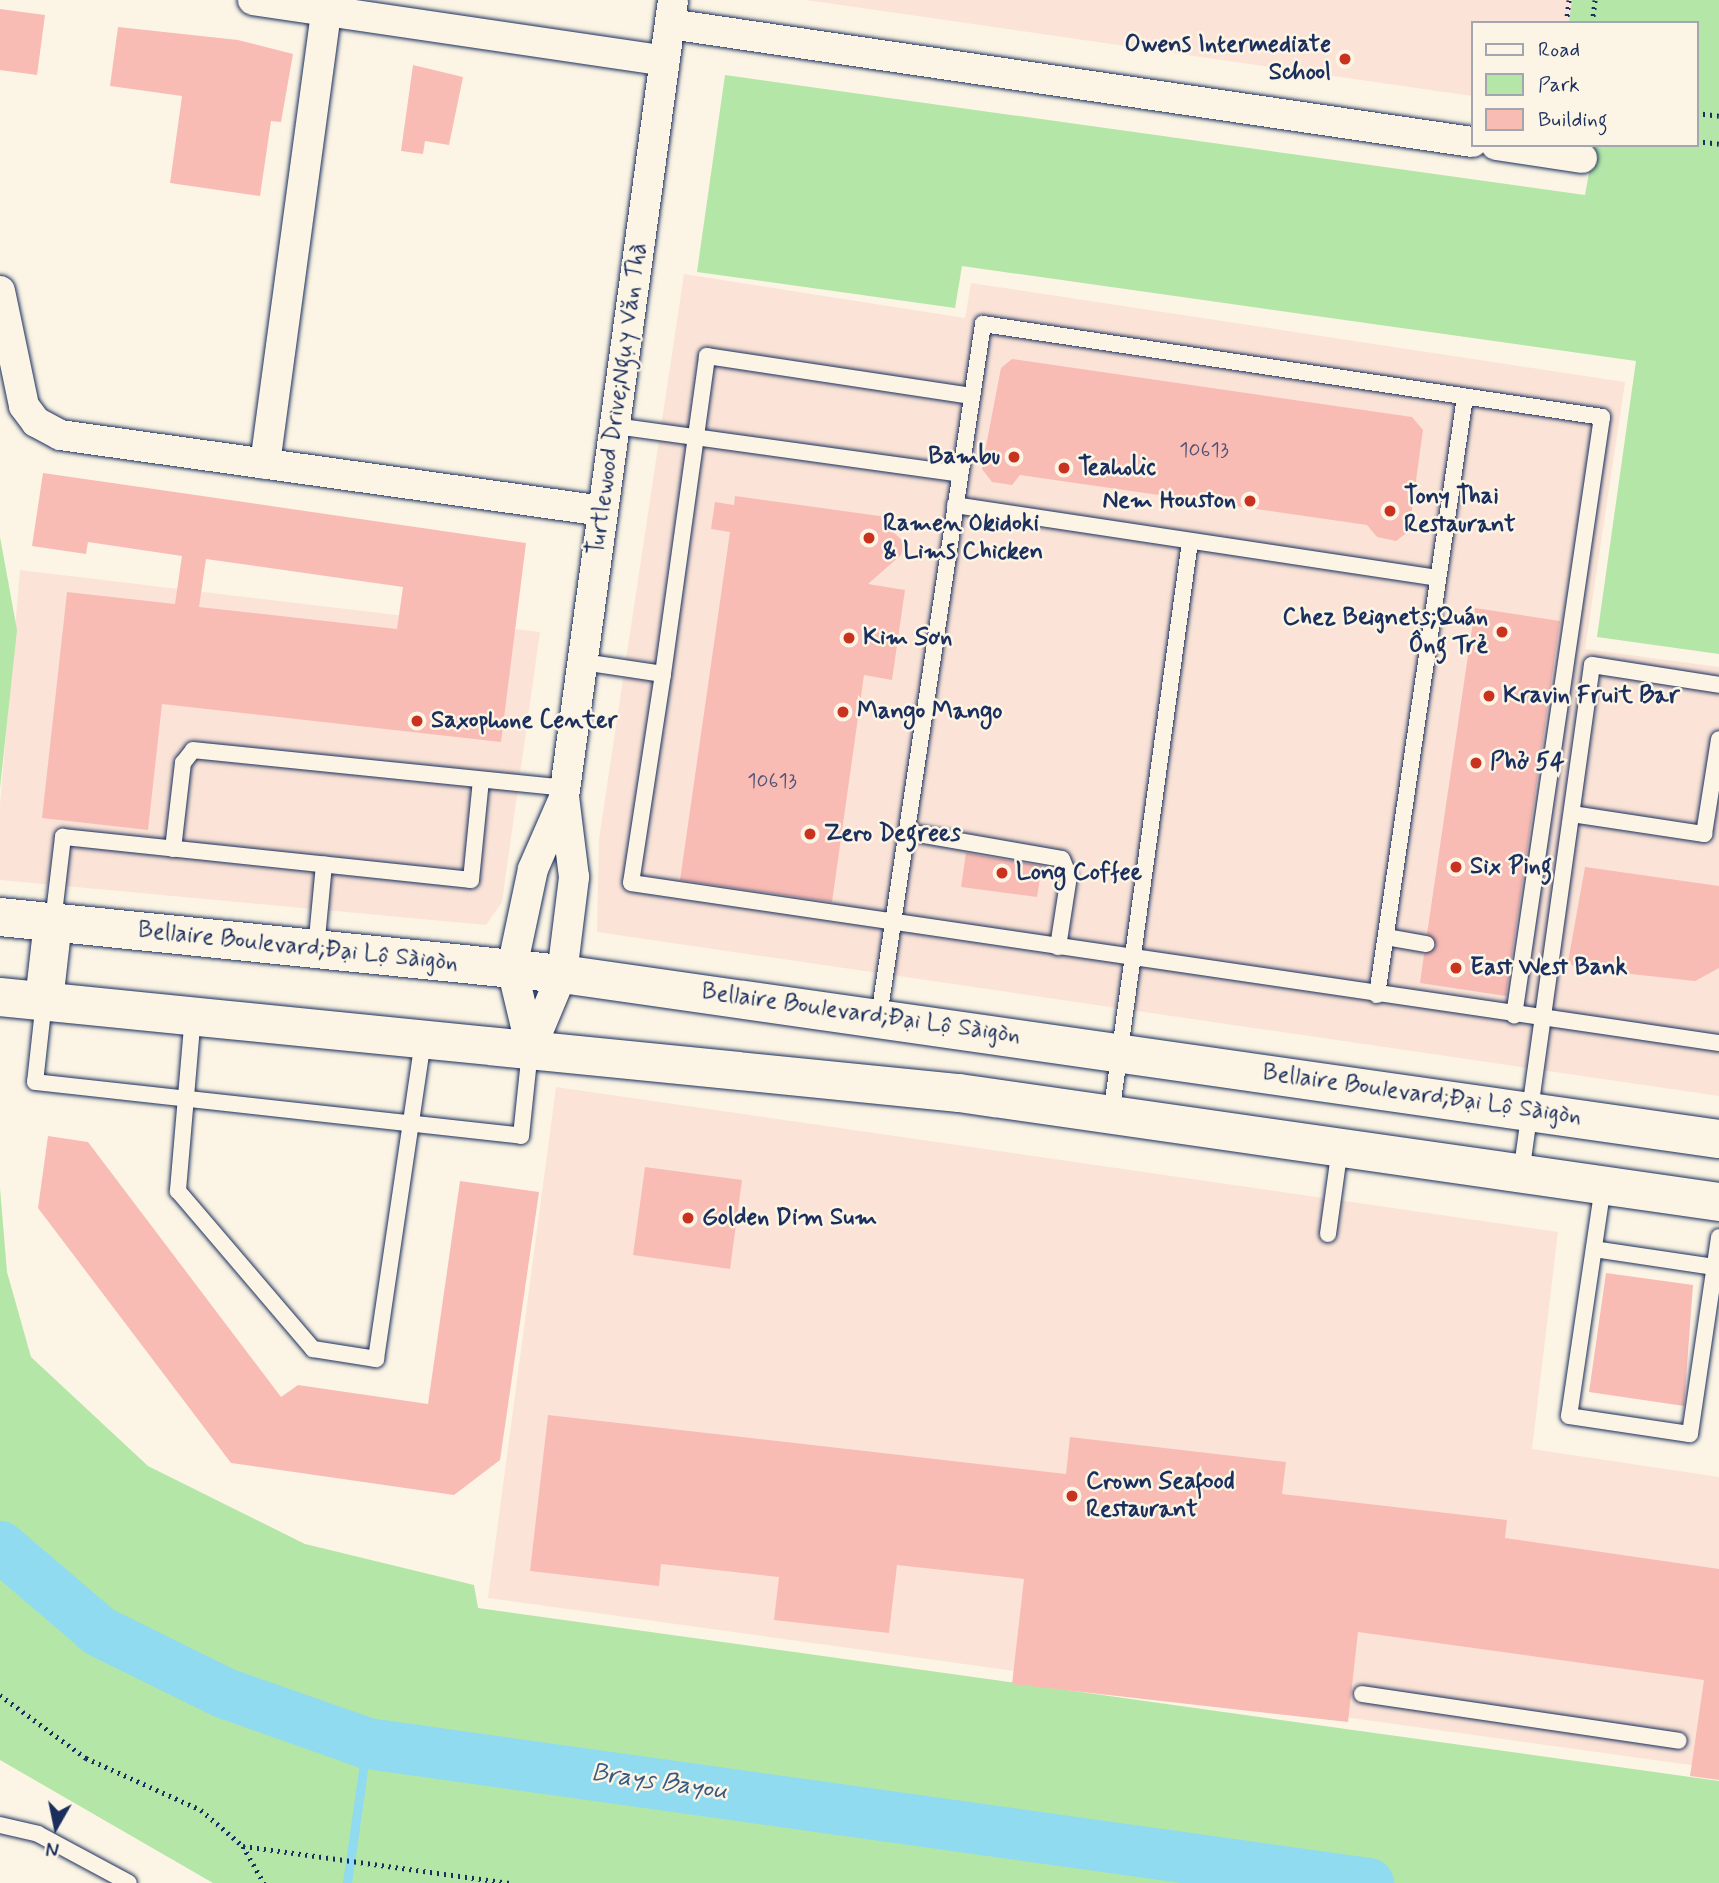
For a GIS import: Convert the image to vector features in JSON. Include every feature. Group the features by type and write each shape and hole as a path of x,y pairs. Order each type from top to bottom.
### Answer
{"main road":[{"name":"Bellaire Boulevard;Đại Lộ Sàigòn","path":"0,917 562,974 879,1016 1719,1139"},
{"path":"44,1001 53,922"},
{"path":"0,997 531,1048 1111,1115 1719,1202"}],"street":[{"path":"253,0 664,61"},
{"path":"265,464 326,10"},
{"path":"671,12 1470,142"},
{"name":"Turtlewood Drive;Ngụy Văn Thà","path":"531,1048 562,974 574,877 565,793 671,12"},
{"path":"1509,147 1582,158"},
{"path":"0,291 24,406 36,422 60,435 603,511"},
{"name":"Turtlewood Drive;Ngụy Văn Thà","path":"531,1048 512,968 533,869 565,793"}],"lane":[{"path":"879,1016 983,324 1602,417 1514,1016"},
{"path":"972,397 707,356 631,883 1514,1016 1719,1043"},
{"path":"1377,995 1465,397"},
{"path":"615,426 960,474"},
{"path":"955,505 1438,578"},
{"path":"1111,1115 1190,541"},
{"path":"583,662 663,674"},
{"path":"1521,1174 1592,665 1719,685"},
{"path":"1572,814 1704,834 1719,739"},
{"path":"173,849 183,763 193,750 481,780 565,793"},
{"path":"53,922 63,837 471,880 481,780"},
{"path":"907,832 1062,859 1069,876 1058,947"},
{"path":"316,949 324,864"},
{"path":"1386,937 1426,944"},
{"path":"1482,1011 1485,993"},
{"path":"44,1001 35,1082 521,1136 531,1048"},
{"path":"193,1016 178,1192 313,1349 376,1359 424,1037"},
{"path":"1328,1234 1340,1148"},
{"path":"1604,1186 1569,1416 1690,1434 1719,1237"},
{"path":"1594,1249 1715,1266"},
{"path":"1362,1694 1679,1741"},
{"path":"0,1825 38,1834 130,1883"}],"path":[{"path":"1566,21 1569,0"},
{"path":"1592,21 1595,0"},
{"path":"1698,113 1719,116"},
{"path":"1698,141 1719,144"},
{"path":"0,1695 86,1759 201,1810 243,1846 264,1883"},
{"path":"243,1846 509,1883"}],"shaded area":[{"name":"Owens Intermediate School","path":"806,0 1719,0 1698,21 1470,21 1470,96"},
{"path":"684,274 965,318 971,283 1625,382 1585,649 1719,667 1719,1096 597,932 599,839"},
{"path":"20,570 540,632 502,902 486,925 0,880 0,805"},
{"path":"556,1087 1558,1232 1532,1449 1719,1477 1719,1769 488,1598"}],"green space":[{"path":"1572,0 1719,0 1719,654 1597,637 1636,361 962,266 955,308 697,272 725,75 1585,195 1594,147 1698,147 1698,21 1569,21"},
{"path":"0,537 17,630 0,788"},
{"path":"0,1188 7,1272 31,1357 148,1466 305,1544 474,1585 478,1608 1719,1781 1719,1883 213,1883 0,1760"}],"building":[{"path":"0,9 45,15 37,75 0,70"},
{"path":"118,27 238,40 293,54 281,122 271,121 260,196 170,183 182,96 110,86"},
{"path":"413,65 463,77 449,145 425,141 423,154 401,151"},
{"path":"1012,359 1412,417 1423,430 1409,531 1396,541 1377,537 1367,525 1020,475 1012,485 992,482 982,469 1001,368"},
{"path":"43,473 526,543 501,742 162,704 148,830 42,818 67,592 175,604 182,556 88,542 86,554 32,546","holes":["206,559 403,587 397,629 199,607"]},
{"path":"735,496 887,517 886,526 904,542 901,555 868,584 905,590 892,680 864,675 832,902 680,880 730,532 711,529 715,502 734,505"},
{"path":"1475,608 1560,621 1506,996 1420,983 1424,954 1436,945 1427,934"},
{"path":"966,853 1042,866 1037,897 961,887"},
{"path":"1585,867 1719,886 1719,968 1695,981 1576,968 1568,962"},
{"path":"48,1136 88,1142 281,1397 298,1385 428,1404 460,1181 539,1192 500,1460 454,1495 231,1463 38,1208"},
{"name":"Golden Dim Sum","path":"645,1167 742,1180 730,1269 633,1255"},
{"path":"1606,1273 1693,1285 1684,1406 1589,1392"},
{"path":"548,1415 1066,1474 1070,1437 1286,1462 1282,1494 1507,1520 1505,1538 1719,1569 1719,1780 1690,1776 1704,1680 1358,1632 1348,1722 1012,1684 1024,1579 897,1565 889,1633 774,1620 779,1577 661,1564 659,1586 530,1571"}],"waterway":[{"name":"Brays Bayou","path":"0,1546 99,1631 225,1693 367,1743 1368,1883"},
{"path":"347,1883 367,1743"}],"place":[{"name":"Owens Intermediate School","path":"1345,59"},
{"name":"Bambu","path":"1014,457"},
{"name":"Teaholic","path":"1064,468"},
{"name":"Nem Houston","path":"1250,501"},
{"name":"Tony Thai Restaurant","path":"1390,511"},
{"name":"Ramen Okidoki & Lims Chicken","path":"869,538"},
{"name":"Chez Beignets;Quán Ông Trẻ","path":"1502,632"},
{"name":"Kim Sơn","path":"849,638"},
{"name":"Kravin Fruit Bar","path":"1489,696"},
{"name":"Mango Mango","path":"843,712"},
{"name":"Saxophone Center","path":"417,721"},
{"name":"Phở 54","path":"1476,763"},
{"name":"Zero Degrees","path":"810,834"},
{"name":"Six Ping","path":"1456,867"},
{"name":"Long Coffee","path":"1002,873"},
{"name":"East West Bank","path":"1456,968"},
{"name":"Golden Dim Sum","path":"688,1218"},
{"name":"Crown Seafood Restaurant","path":"1072,1496"}]}
